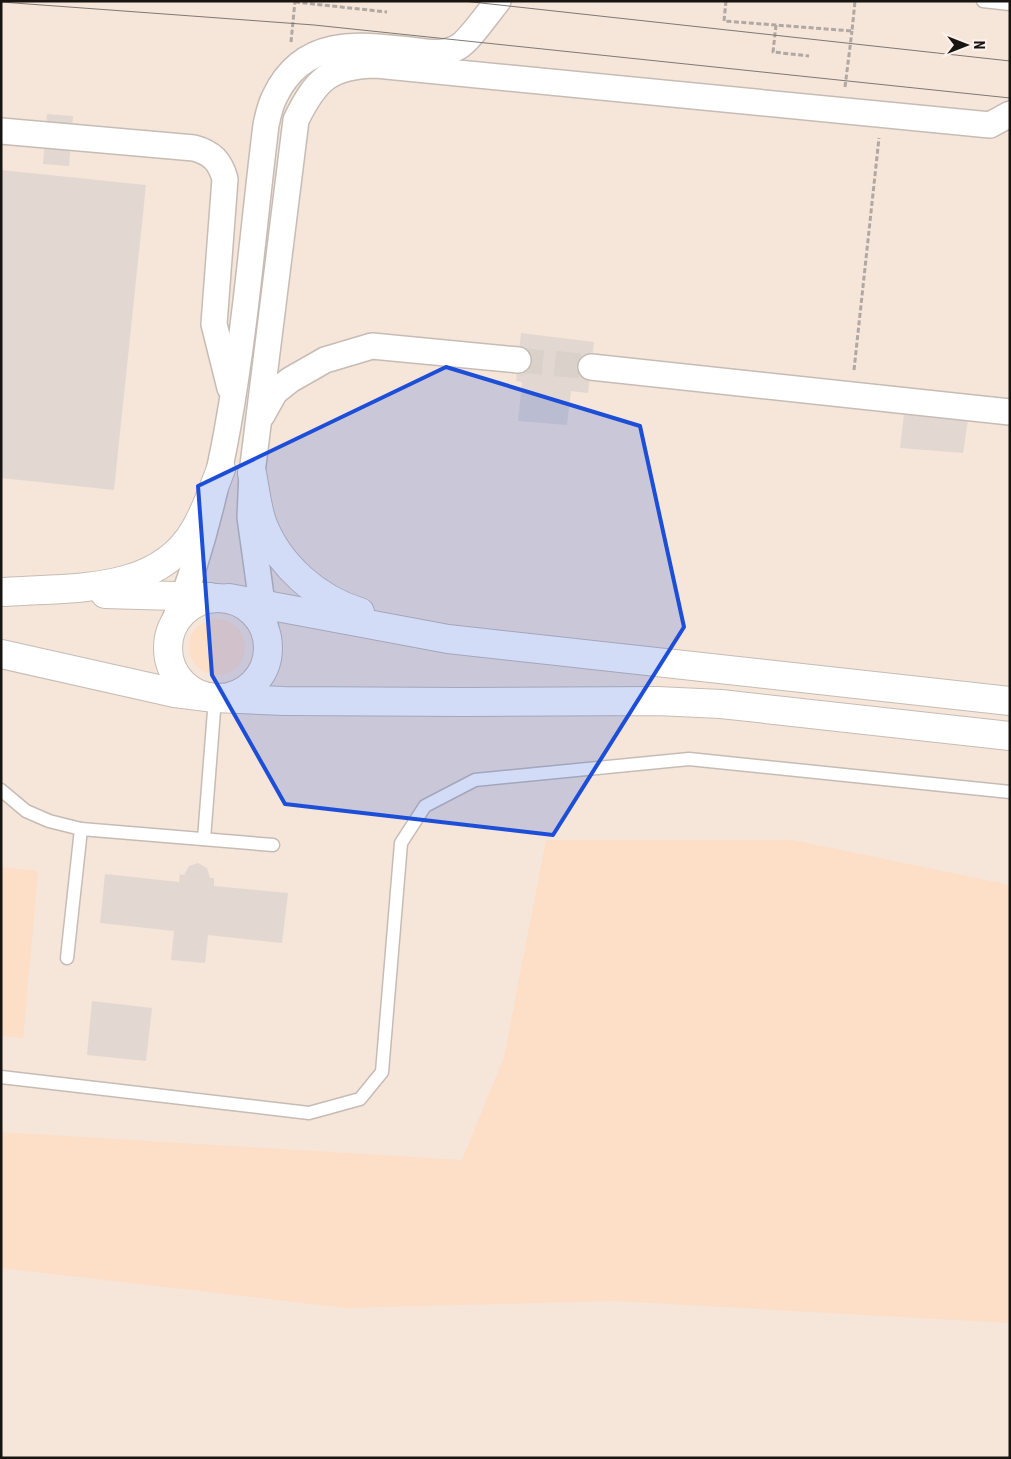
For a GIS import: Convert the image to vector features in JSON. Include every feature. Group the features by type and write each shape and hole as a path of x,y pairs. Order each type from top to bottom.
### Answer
{"main road":[{"path":"3,592 114,584 142,576 157,568 183,546 196,529 221,469"},
{"path":"252,473 262,521 285,563 302,580 329,598 352,610 448,639"},
{"path":"3,592 220,598 448,639 1010,701"},
{"path":"220,598 245,605 258,616 266,632 268,649 266,665 258,679 246,690 231,697 215,698 199,695 186,687 175,675 169,660 167,644 172,627 182,613 195,602 220,598"},
{"path":"1,654 175,693 215,698 436,702 657,701 721,704 1010,736"}],"street":[{"path":"172,627 184,596 221,469 232,398 266,126 274,97 287,77 308,58 322,51 345,46 364,45 441,54 460,47 498,1"},
{"path":"266,632 250,517 252,473 296,120 307,97 330,74 350,66 376,65 990,124 1010,114"},
{"path":"1,131 194,148 212,156 221,165 225,179 214,324 232,398"},
{"path":"259,419 275,392 290,380 325,360 372,346 518,360"},
{"path":"591,367 1010,412"}],"lane":[{"path":"983,1 1010,4"},
{"path":"204,839 215,698"},
{"path":"1,1077 309,1113 360,1099 382,1072 401,843 425,806 475,780 689,760 1010,792"},
{"path":"1,790 26,811 49,821 81,829 273,845"},
{"path":"67,958 81,829"}],"path":[{"path":"726,1 724,21 852,31"},
{"path":"842,109 855,1"},
{"path":"295,2 386,12"},
{"path":"776,25 773,52 809,56"},
{"path":"852,396 879,136 869,135"}],"highlighted area":[{"path":"446,367 640,426 684,627 553,835 285,804 212,675 198,486"}],"shaded area":[{"path":"1,1 1010,1 1010,1458 1,1458"},
{"path":"211,619 223,619 237,627 245,641 243,658 237,667 223,675 211,675 201,670 194,663 189,653 189,641 194,631 201,624"},
{"path":"546,840 793,840 1010,885 1010,1323 614,1301 346,1308 1,1268 1,1132 462,1160 504,1057"},
{"path":"1,867 38,871 23,1038 1,1036"}],"building":[{"path":"47,114 73,116 69,166 43,164"},
{"path":"1,170 146,185 114,490 1,478"},
{"path":"521,333 594,342 588,393 571,391 567,425 518,421 522,382 516,381"},
{"path":"904,413 968,420 963,453 900,448"},
{"path":"198,863 207,868 210,878 214,878 214,886 288,893 282,943 208,935 205,963 171,960 174,931 100,923 105,874 179,882 180,874 184,875 189,866"},
{"path":"92,1001 152,1008 146,1061 87,1055"}],"tunnel":[{"path":"518,360 591,367"}],"tram line":[{"path":"463,1 1010,61"},
{"path":"1,2 314,25 1010,98"}]}
